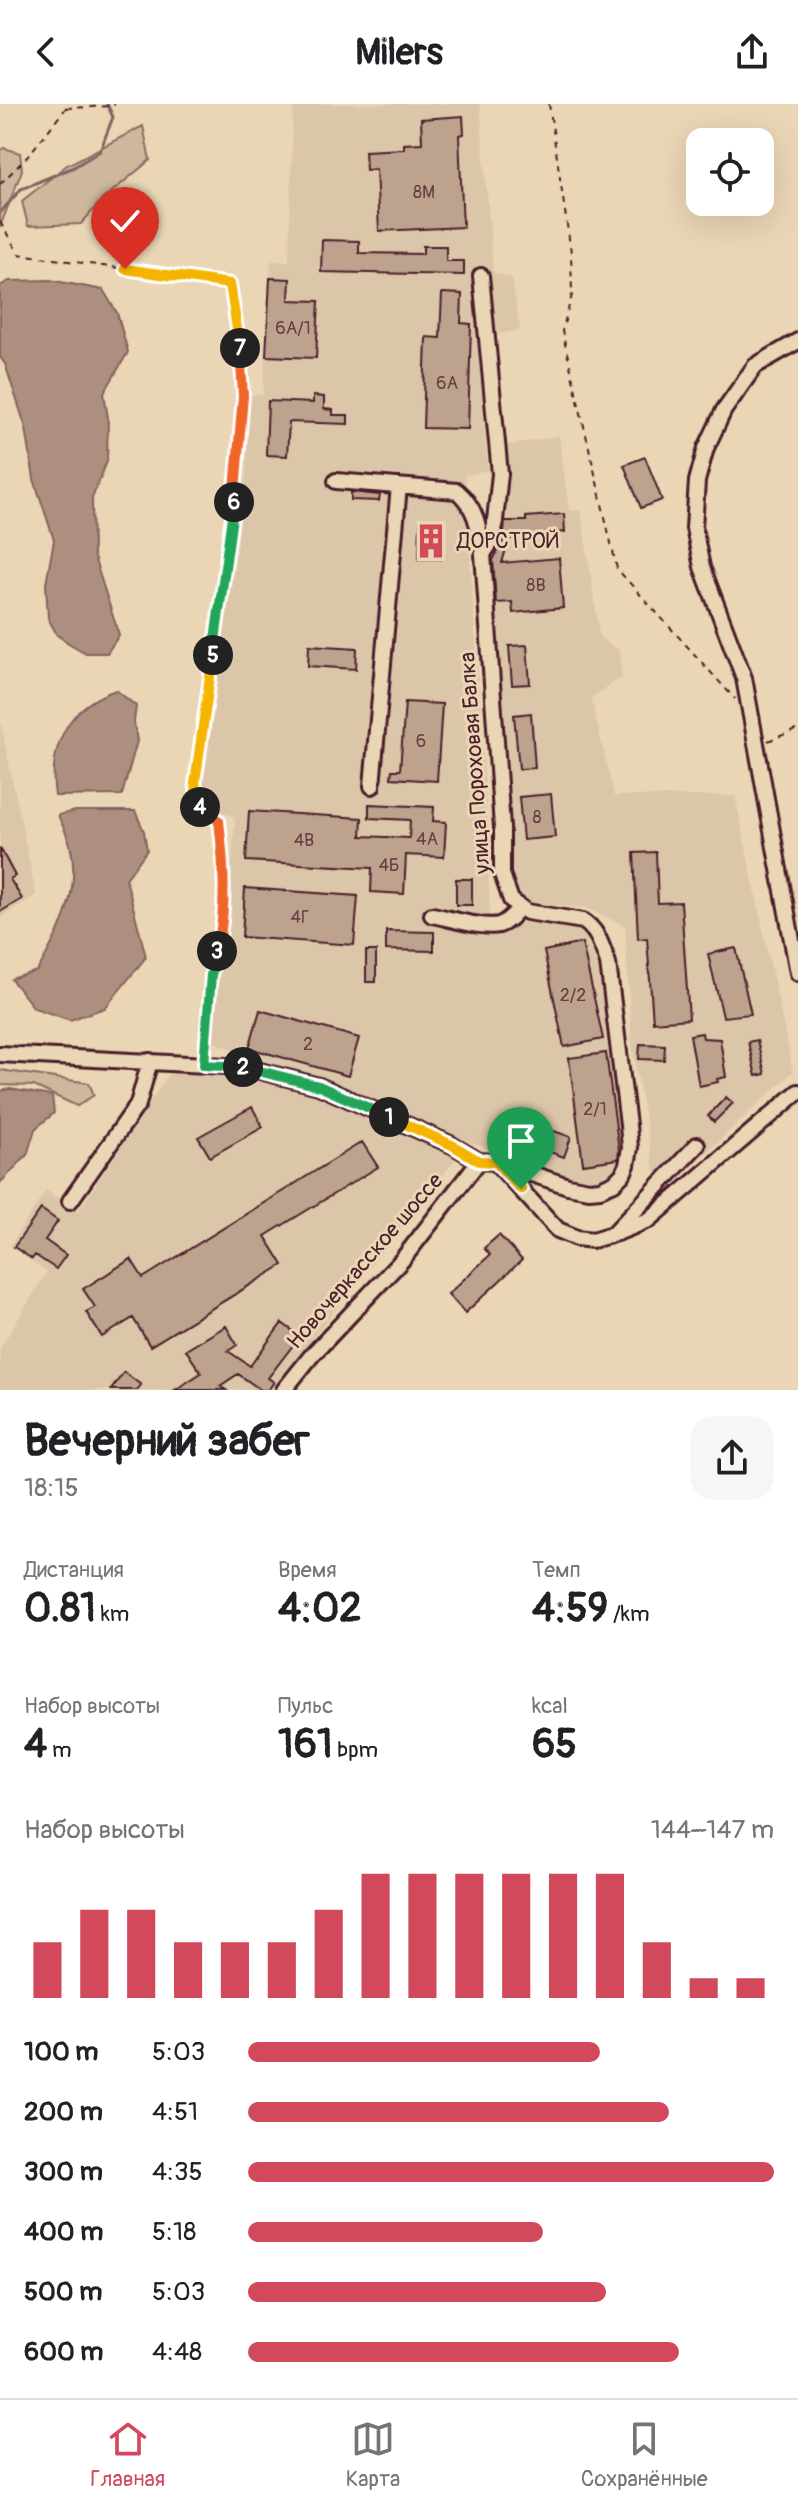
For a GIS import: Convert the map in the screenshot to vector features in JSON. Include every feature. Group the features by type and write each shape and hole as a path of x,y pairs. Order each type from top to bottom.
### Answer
{"street":[{"name":"улица Пороховая Балка","path":"481,276 500,474 493,539 483,554 502,827 502,874 511,900 520,907"},
{"path":"798,341 755,366 724,410 706,448 697,481 694,528 702,567 744,678 798,973"},
{"path":"336,481 457,491 468,500 477,520 483,554"},
{"path":"372,786 399,486"},
{"path":"0,1054 244,1067 319,1086 452,1145 479,1161 496,1162 568,1186 600,1189 614,1183 623,1174 630,1148 608,963 599,938 583,921 527,912 520,907 509,920 499,925 432,915"},
{"path":"70,1201 138,1104 150,1061"},
{"path":"496,1162 558,1230 577,1238 593,1240 649,1220 798,1092"},
{"path":"613,1234 697,1145"},
{"name":"Новочеркасское шоссе","path":"284,1390 312,1355 402,1260 479,1161"}],"path":[{"path":"0,184 28,156 65,106 115,104"},
{"path":"549,104 571,252 572,295 562,331 617,569 750,714"},
{"path":"0,222 19,254 230,284 243,396 239,467 195,783 197,805 219,821 224,866 221,931 211,975 204,1065"},
{"path":"755,745 798,729"}],"shaded area":[{"path":"293,104 480,104 493,272 512,278 520,330 477,338 488,470 465,475 487,820 490,930 537,920 581,924 598,967 620,1138 616,1176 604,1185 580,1182 508,1157 212,1041 216,976 228,934 235,817 201,803 246,478 249,395 263,395 271,261 289,261"},
{"path":"143,126 150,160 102,200 81,224 28,226 22,201 67,165"},
{"path":"4,148 20,153 22,170 0,227 0,150"},
{"path":"50,280 103,290 117,313 128,352 104,393 108,418 107,461 92,498 93,554 119,635 107,653 86,653 70,644 57,635 48,618 46,584 54,540 34,479 26,428 0,357 0,286 9,281"},
{"path":"559,436 569,510 581,511 600,638 620,651 622,677 591,698 614,796 735,796 793,1072 668,1188 654,1170 632,1045 625,926 586,908 529,903 513,885 490,572 506,511 504,446"},
{"path":"116,690 136,706 134,722 137,741 122,795 55,796 55,761 64,731 85,706"},
{"path":"0,719 36,895 0,918"},
{"path":"76,811 135,811 144,831 147,850 126,879 146,957 105,1008 70,1020 34,1008 11,979 37,971 60,927 71,895 73,862 69,841 58,815"},
{"path":"0,1070 89,1083 94,1095 77,1106 34,1086 0,1085"},
{"path":"170,1072 245,1076 329,1099 456,1159 271,1390 0,1390 0,1348 47,1272 10,1246 46,1190 78,1212"},
{"path":"10,1089 52,1096 54,1113 35,1129 27,1155 0,1183 0,1091"}],"building":[{"path":"463,116 464,134 459,135 463,227 379,231 376,169 366,170 365,151 404,149 404,144 422,143 421,119"},
{"path":"322,240 359,241 359,253 423,254 423,246 446,246 446,261 464,261 464,275 321,272"},
{"path":"270,278 290,279 289,300 319,301 316,358 266,356"},
{"path":"442,293 462,294 461,323 471,324 468,429 423,428 426,337 440,338"},
{"path":"313,396 324,397 324,409 333,410 333,415 348,415 348,424 289,422 287,456 266,455 268,401 313,403"},
{"path":"645,457 662,500 641,508 624,465"},
{"path":"351,492 380,495 379,501 351,500"},
{"path":"564,514 565,532 509,539 502,563 559,558 563,608 513,613 512,602 496,603 493,560 503,541 505,521 526,521 526,517"},
{"name":"ДОРСТРОЙ","path":"420,522 442,523 442,559 419,559"},
{"path":"309,645 357,648 356,669 308,666"},
{"path":"527,645 530,684 512,685 509,646"},
{"path":"405,702 442,704 437,781 391,778 392,770 400,770"},
{"path":"531,713 535,768 519,769 514,715"},
{"path":"551,794 555,837 523,840 519,797"},
{"path":"369,804 434,807 433,821 446,822 444,857 406,855 404,894 371,892 372,868 246,861 249,811 362,818 361,836 409,838 410,820 369,818"},
{"path":"0,848 15,876 10,879 22,899 0,912"},
{"path":"656,852 658,903 681,902 689,1019 653,1022 647,938 638,939 634,853"},
{"path":"456,879 472,879 472,905 456,905"},
{"path":"245,888 358,896 354,945 242,937"},
{"path":"386,931 434,932 434,951 386,950"},
{"path":"582,943 603,1039 564,1047 544,951"},
{"path":"736,948 751,1014 723,1017 708,954"},
{"path":"366,951 376,951 376,982 366,982"},
{"path":"260,1010 359,1038 348,1076 249,1048"},
{"path":"702,1033 703,1038 720,1039 726,1077 699,1086 690,1035"},
{"path":"757,1040 765,1074 756,1076 748,1042"},
{"path":"640,1044 665,1045 664,1060 639,1059"},
{"path":"606,1053 618,1159 583,1164 569,1058"},
{"path":"726,1097 733,1103 714,1122 708,1116"},
{"path":"252,1107 263,1127 210,1157 198,1137"},
{"path":"517,1118 571,1137 564,1157 510,1138"},
{"path":"362,1142 378,1167 265,1236 283,1265 150,1346 133,1318 102,1337 86,1312 95,1307 83,1289 131,1259 143,1278"},
{"path":"41,1209 58,1221 45,1240 66,1255 56,1269 35,1255 32,1259 14,1247"},
{"path":"499,1235 522,1260 465,1313 448,1294 490,1255 484,1248"},
{"path":"282,1323 300,1336 268,1378 274,1382 268,1390 261,1390 238,1374 220,1386 226,1390 175,1390 201,1373 186,1350 226,1326 237,1345 228,1351 250,1366"},
{"path":"124,1372 141,1385 137,1390 111,1390"}],"waterway":[{"path":"0,213 21,189 74,167 100,151 113,117 107,104"}],"place":[{"name":"ДОРСТРОЙ","path":"431,541"}],"route":[{"path":"125,269 230,284 239,341 243,396 239,467 195,783 197,805 219,821 224,866 221,931 211,975 204,1065 244,1067 319,1086 452,1145 479,1161 496,1162 521,1189"}]}
